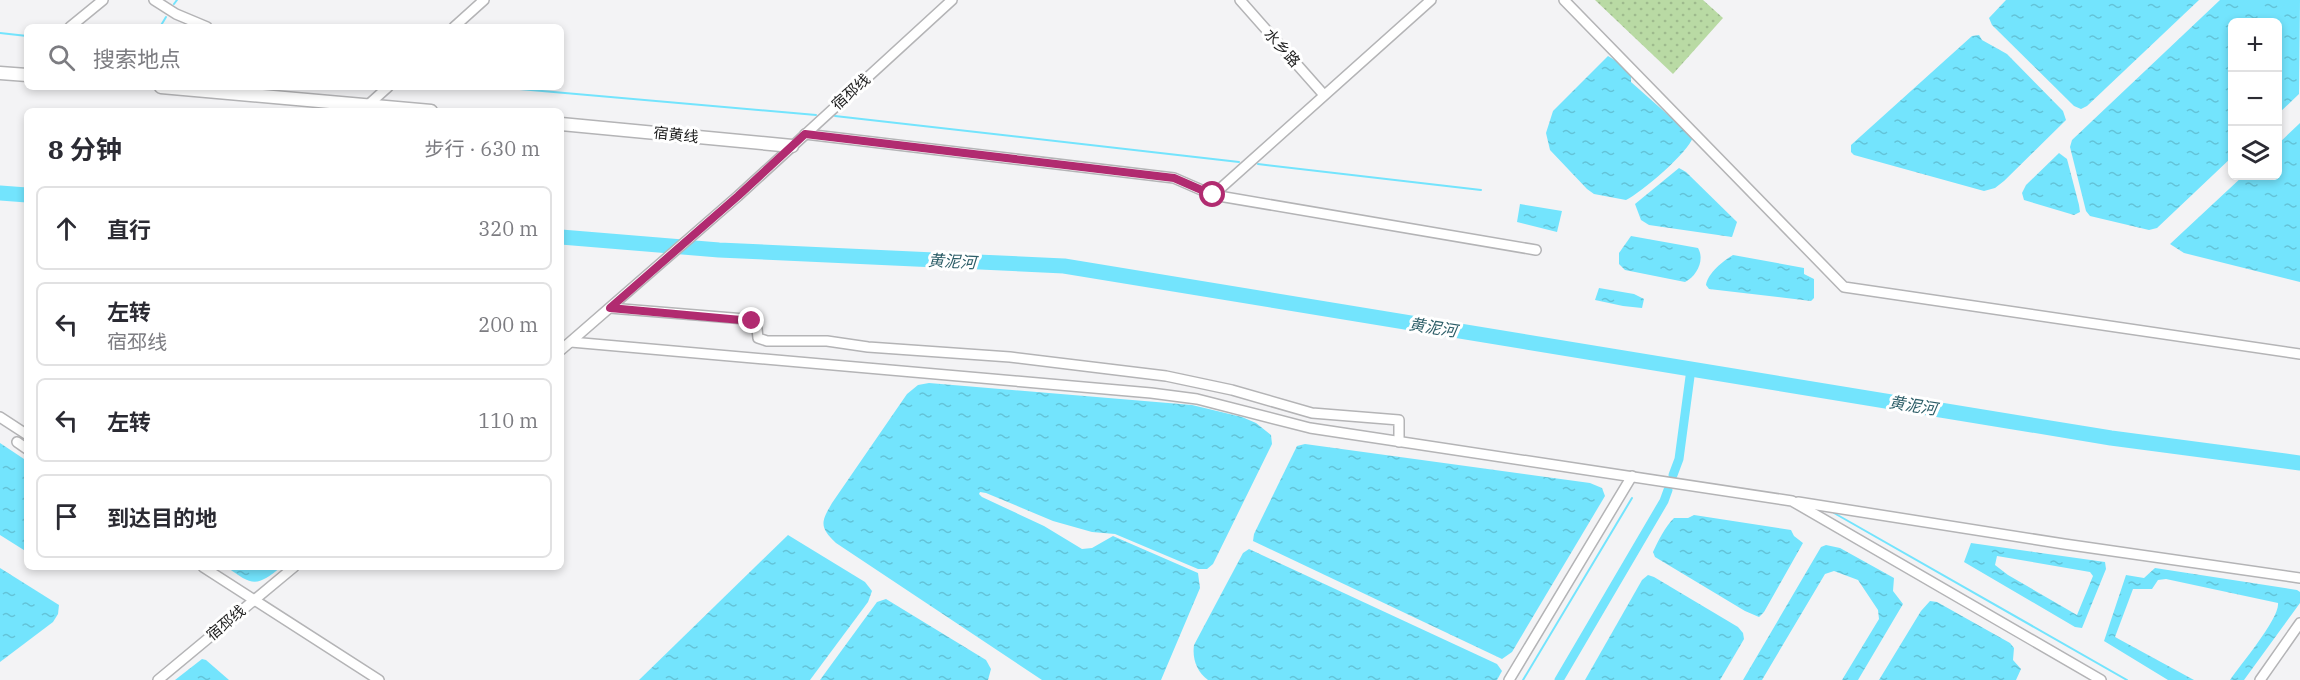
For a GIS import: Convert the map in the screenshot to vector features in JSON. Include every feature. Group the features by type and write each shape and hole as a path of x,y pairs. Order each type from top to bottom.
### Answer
{"main road":[{"path":"0,73 24,75"},
{"path":"196,90 400,108"},
{"name":"宿黄线","path":"564,124 792,146"}],"street":[{"path":"74,24 103,0"},
{"path":"154,0 176,14 200,24"},
{"path":"457,24 484,0"},
{"name":"宿邳线","path":"564,348 708,222 952,0"},
{"path":"1213,195 1431,0"},
{"path":"1564,0 1844,287 2300,354"},
{"name":"水乡路","path":"1244,1 1324,95"},
{"path":"368,105 385,90"},
{"path":"805,134 1174,178 1213,195 1536,250"},
{"path":"610,308 752,321 757,329 758,338 768,341 827,341 1010,357 1167,376 1232,390 1312,413 1399,420 1399,442"},
{"path":"571,342 1151,393 1197,399 1310,428 2300,578"},
{"path":"1310,428 1312,413"},
{"path":"0,417 24,433"},
{"path":"17,442 24,447"},
{"path":"1509,680 1632,477"},
{"path":"1792,501 2102,680"},
{"path":"207,570 379,680"},
{"name":"宿邳线","path":"158,680 290,570"},
{"path":"2260,680 2300,623"}],"green space":[{"path":"1595,0 1703,0 1723,18 1673,74"}],"water":[{"path":"2006,0 2199,0 2087,106 2081,109 2074,106 1992,25 1989,18"},
{"path":"2220,0 2300,0 2299,94 2282,110 2282,18 2228,18 2228,161 2157,228 2149,230 2090,216 2086,211 2070,147 2072,140"},
{"path":"1979,35 1982,40 2007,54 2063,111 2066,120 2004,181 1995,188 1984,191 1854,155 1851,152 1851,145 1972,36"},
{"path":"1608,56 1623,65 1631,74 1631,82 1693,137 1683,152 1664,172 1626,200 1594,194 1587,189 1550,150 1546,133 1553,111"},
{"path":"2300,123 2300,282 2184,253 2170,244 2239,180 2282,180 2282,140"},
{"path":"2059,153 2067,159 2079,205 2080,212 2074,215 2024,200 2022,193 2026,185"},
{"path":"1679,168 1686,172 1737,222 1732,237 1649,225 1641,220 1635,204"},
{"path":"1520,204 1562,211 1557,232 1517,222"},
{"path":"1631,236 1698,248 1701,258 1699,267 1685,282 1625,270 1619,264 1619,253"},
{"path":"1733,255 1804,268 1804,274 1814,279 1814,298 1811,301 1709,289 1706,285 1710,276"},
{"path":"1599,288 1634,294 1644,299 1642,308 1595,300"},
{"path":"929,383 1192,405 1242,417 1256,423 1271,435 1272,444 1213,564 1207,569 1198,569 1115,534 1092,532 1053,521 986,493 980,492 979,494 1044,526 1082,549 1092,548 1113,536 1198,573 1200,588 1161,680 1042,680 836,543 827,533 824,520 832,503 907,394 918,385"},
{"path":"0,443 24,459 24,550 0,535"},
{"path":"1305,444 1590,483 1602,488 1605,496 1512,652 1502,659 1253,541 1254,534 1297,446"},
{"path":"1694,515 1791,530 1794,536 1803,543 1759,617 1655,557 1653,552 1657,543 1674,518 1688,518"},
{"path":"788,535 865,582 872,591 868,602 810,680 639,680"},
{"path":"1971,543 2105,562 2106,569 2082,628 2075,627 1964,562","holes":["1997,556 2090,572 2093,576 2077,615 1995,565"]},
{"path":"1826,545 1840,548 1894,578 1893,591 1903,604 1858,680 1842,680 1879,619 1878,610 1858,580 1834,571 1825,574 1762,680 1743,680 1821,547"},
{"path":"1249,549 1497,664 1502,671 1497,680 1208,680 1196,665 1194,645 1243,553"},
{"path":"0,568 59,605 58,614 53,622 0,662"},
{"path":"2155,568 2297,590 2300,592 2300,603 2244,680 2230,680 2273,619 2278,603 2166,579 2158,580 2152,589 2133,589 2115,637 2194,680 2168,680 2104,641 2126,575 2144,578"},
{"path":"231,570 277,570 260,581 254,582"},
{"path":"1648,575 1738,627 1743,633 1744,639 1720,680 1585,680 1642,580"},
{"path":"886,599 986,660 991,669 988,680 820,680 877,602"},
{"path":"1930,601 1937,602 2010,643 2014,648 2013,660 2021,669 2016,680 1879,680 1921,611"},
{"path":"202,659 229,680 175,680"}],"waterway":[{"path":"174,4 177,0"},
{"path":"162,24 166,17"},
{"path":"0,33 24,36"},
{"path":"530,90 816,115"},
{"path":"835,116 1239,162"},
{"path":"1258,164 1481,190"},
{"name":"黄泥河","path":"0,193 24,195"},
{"name":"黄泥河","path":"564,237 719,250 1064,266 2111,438 2300,463"},
{"path":"1673,475 1679,459 1691,369"},
{"path":"1559,680 1664,501 1668,490"},
{"path":"1523,680 1632,498"},
{"path":"1834,513 2127,680"}],"route":[{"path":"752,321 610,308 805,134 1174,178 1213,195"}]}
